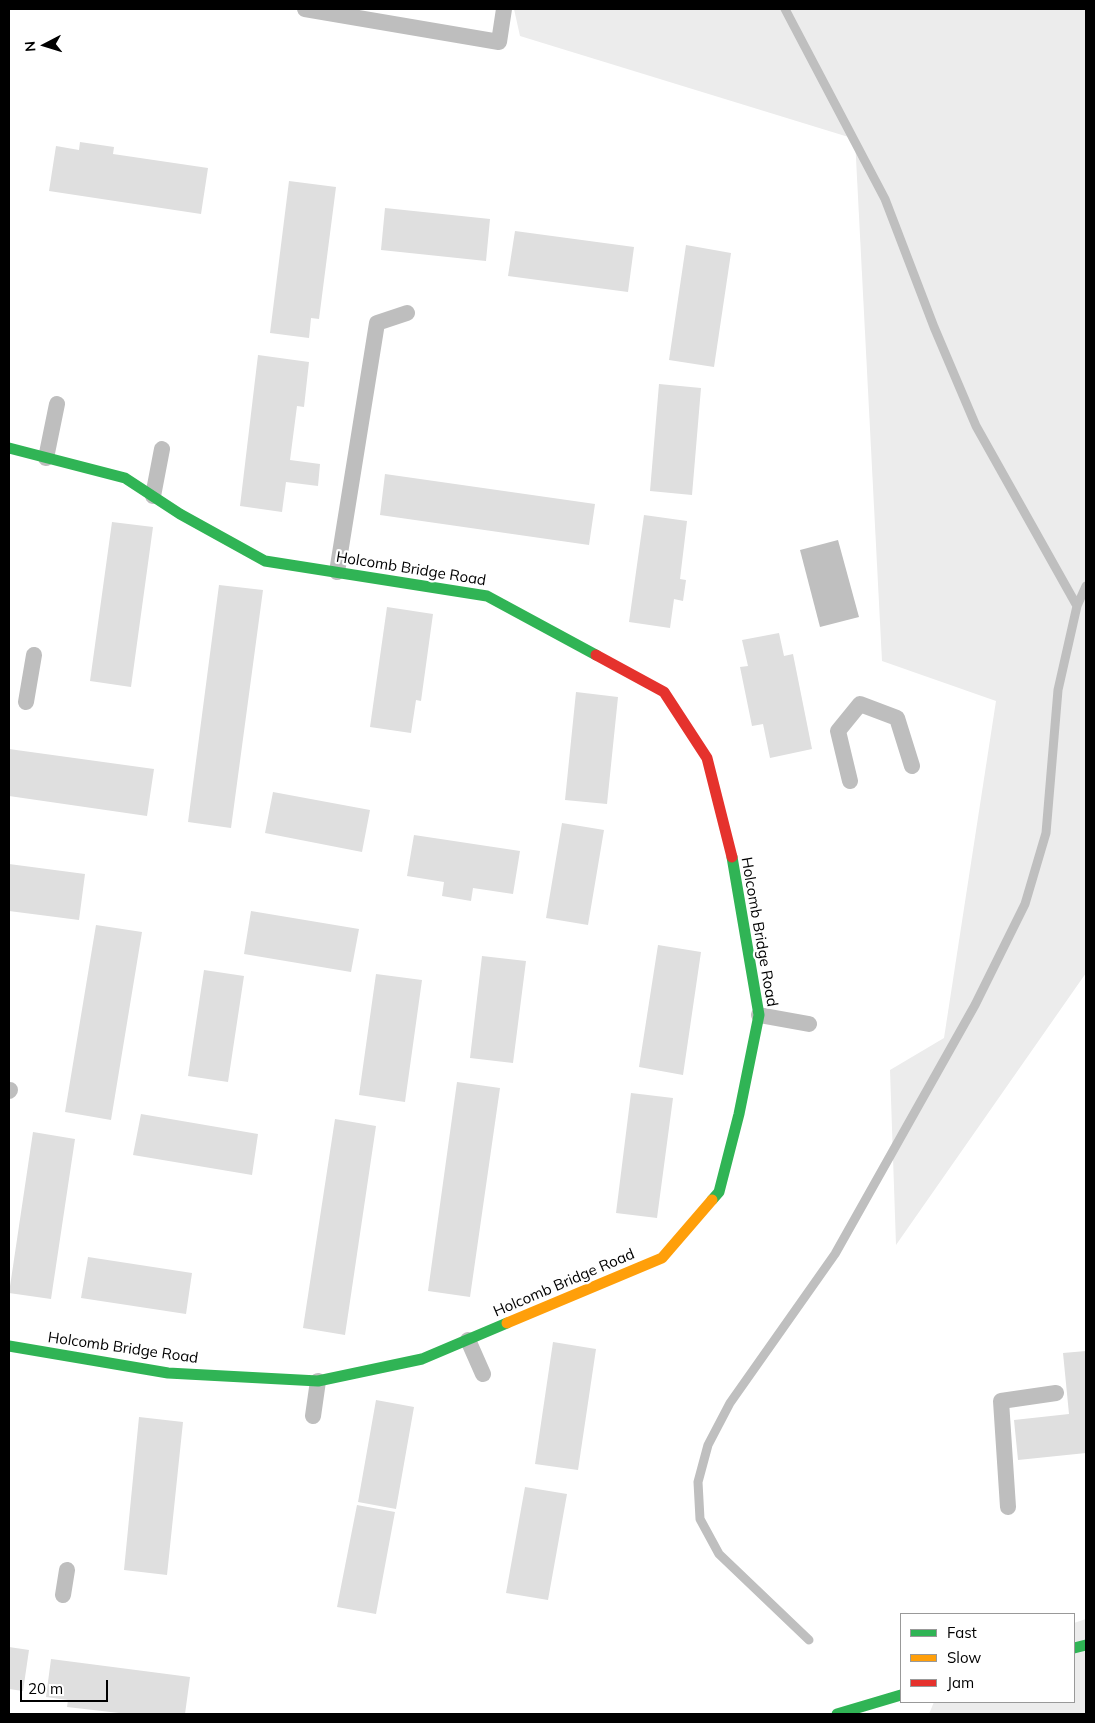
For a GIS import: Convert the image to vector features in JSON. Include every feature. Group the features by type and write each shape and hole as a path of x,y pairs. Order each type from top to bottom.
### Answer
{"street":[{"name":"Holcomb Bridge Road","path":"9,448 125,478 180,514 265,561 488,596 664,692 707,758 733,862 759,1015 739,1114 720,1192 662,1258 422,1359 318,1381 168,1373 9,1346"},
{"path":"837,1714 900,1695"}],"lane":[{"path":"305,9 499,42 504,9"},
{"path":"336,572 377,324 406,313"},
{"path":"46,458 57,404"},
{"path":"153,496 162,449"},
{"path":"26,702 34,655"},
{"path":"850,781 838,731 860,704 897,718 912,766"},
{"path":"759,1015 808,1024"},
{"path":"468,1340 483,1374"},
{"path":"313,1416 318,1381"},
{"path":"1008,1508 1002,1401 1056,1393"},
{"path":"63,1595 67,1570"}],"shaded area":[{"path":"514,9 1086,9 1086,973 896,1245 890,1070 944,1038 996,701 882,661 855,139 520,36"},
{"path":"838,540 859,617 820,627 800,550"},
{"path":"1086,1619 1086,1714 929,1714 934,1703 1075,1703 1075,1623"}],"building":[{"path":"80,142 114,147 113,154 208,168 201,214 49,191 56,146 79,150"},
{"path":"289,181 336,187 319,319 311,318 309,338 270,333"},
{"path":"385,208 490,219 486,261 381,250"},
{"path":"515,231 634,247 628,292 508,276"},
{"path":"686,245 731,253 714,367 669,360"},
{"path":"258,355 309,362 304,407 297,406 290,460 320,464 318,486 286,482 282,512 240,506"},
{"path":"659,384 701,388 692,495 650,491"},
{"path":"385,474 595,504 589,545 380,515"},
{"path":"644,515 687,521 680,579 686,580 683,601 674,599 670,628 629,622"},
{"path":"112,522 153,527 131,687 90,681"},
{"path":"219,585 263,590 231,828 188,822"},
{"path":"387,607 433,614 421,701 416,700 411,733 370,727"},
{"path":"779,633 784,656 793,654 812,749 770,758 763,724 752,726 740,667 748,666 742,640"},
{"path":"576,692 618,697 607,804 565,800"},
{"path":"9,749 154,769 147,816 9,796"},
{"path":"273,792 370,810 362,852 265,833"},
{"path":"562,823 604,830 588,925 546,918"},
{"path":"414,835 520,851 513,894 473,888 471,901 442,896 444,882 407,876"},
{"path":"9,864 85,874 79,920 9,911"},
{"path":"251,911 359,929 351,972 244,954"},
{"path":"96,925 142,932 111,1120 65,1112"},
{"path":"658,945 701,952 683,1075 639,1067"},
{"path":"482,956 526,961 513,1063 470,1058"},
{"path":"204,970 244,976 228,1082 188,1076"},
{"path":"376,974 422,980 405,1102 359,1095"},
{"path":"457,1082 500,1088 470,1297 428,1291"},
{"path":"631,1093 673,1098 657,1218 616,1213"},
{"path":"141,1114 258,1134 252,1175 133,1155"},
{"path":"335,1119 376,1126 345,1335 303,1328"},
{"path":"33,1132 75,1139 51,1299 9,1293"},
{"path":"88,1257 192,1273 186,1314 81,1298"},
{"path":"553,1342 596,1349 578,1470 535,1464"},
{"path":"1086,1351 1086,1453 1018,1460 1014,1420 1069,1414 1063,1353"},
{"path":"376,1400 414,1407 396,1509 358,1502"},
{"path":"139,1417 183,1422 167,1575 124,1570"},
{"path":"525,1487 567,1494 548,1600 506,1593"},
{"path":"357,1505 395,1512 376,1614 337,1607"},
{"path":"9,1647 29,1650 23,1691 9,1689"},
{"path":"51,1659 190,1677 185,1714 128,1714 67,1707 68,1700 46,1697"}],"waterway":[{"path":"785,9 885,199 934,327 976,426 1077,606"},
{"path":"809,1640 719,1554 700,1519 698,1482 708,1445 730,1403 835,1254 975,1005 1025,904 1046,833 1058,690 1077,606 1086,586"}],"traffic: fast":[{"path":"9,448 125,478 180,514 265,561 487,596 596,655"},
{"path":"712,1200 719,1192 739,1114 759,1015 732,857"},
{"path":"9,1346 168,1373 318,1381 422,1359 507,1323"},
{"path":"1075,1648 1086,1645"},
{"path":"837,1714 900,1695"}],"traffic: slow":[{"path":"507,1323 662,1258 712,1200"}],"traffic: jam":[{"path":"596,655 664,692 707,758 732,857"}]}
